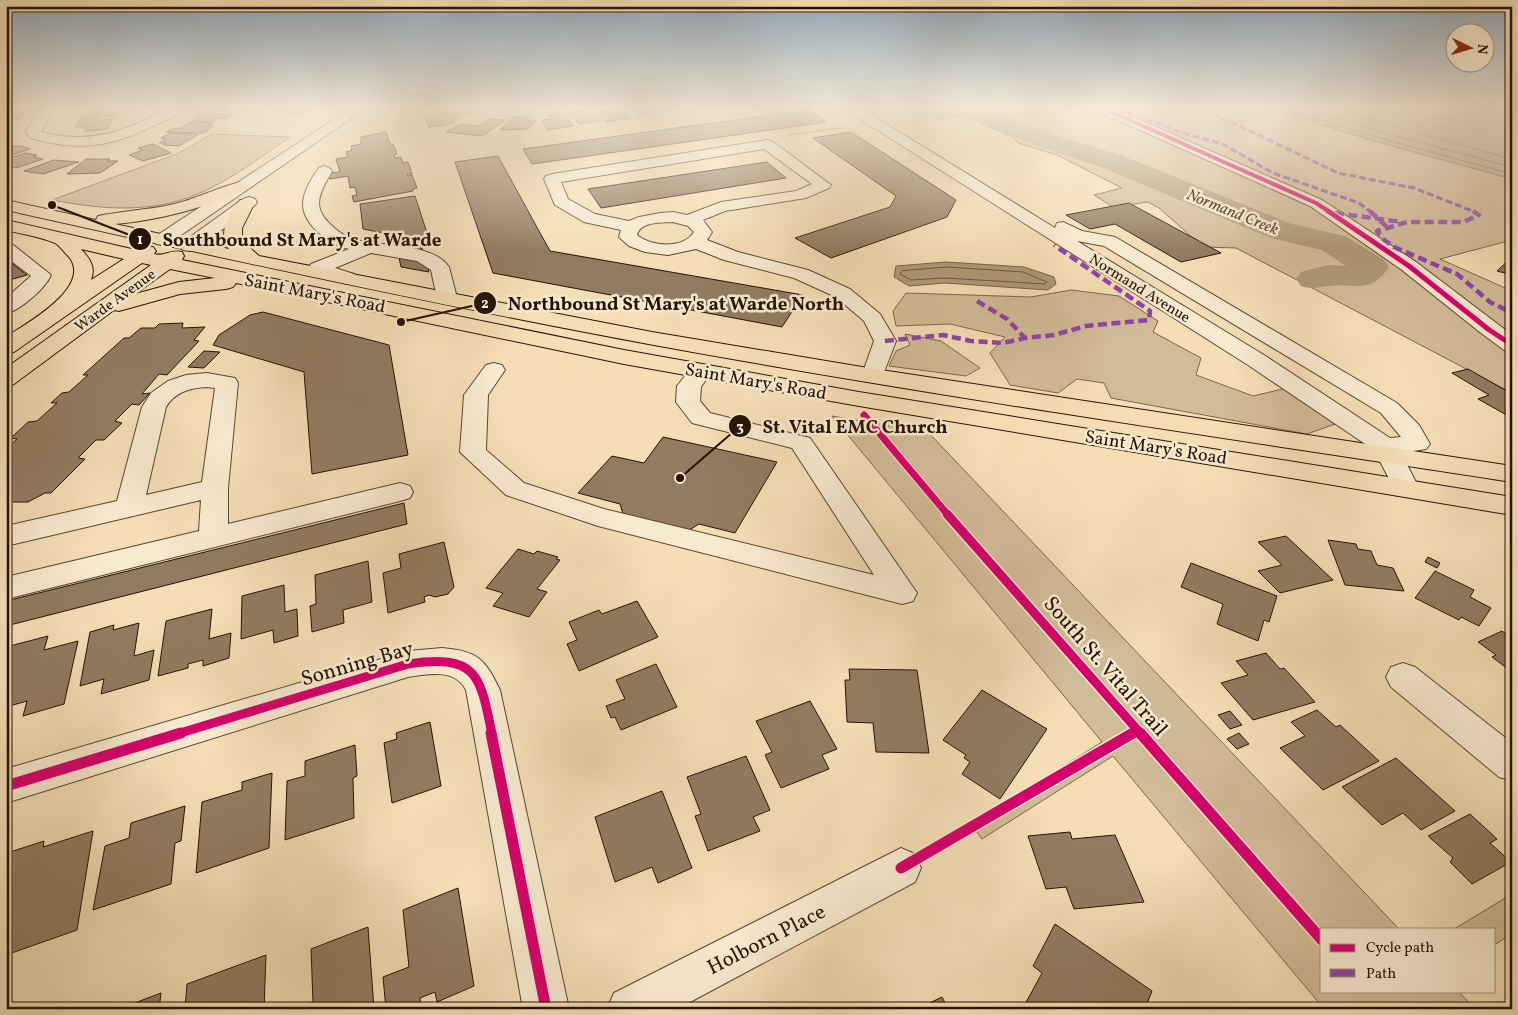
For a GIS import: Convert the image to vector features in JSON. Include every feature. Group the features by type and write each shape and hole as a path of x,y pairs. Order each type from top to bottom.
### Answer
{"main road":[{"path":"71,221 124,219 176,210 207,201 240,187"},
{"path":"246,204 234,221 231,234 233,242 241,253 253,260"},
{"name":"Saint Mary's Road","path":"6,205 253,260 652,338 873,376 1388,451 1512,474"},
{"name":"Saint Mary's Road","path":"8,226 263,284 701,371 869,401 1512,506"},
{"path":"63,240 83,264 84,272 63,309"},
{"name":"Warde Avenue","path":"6,347 162,240"},
{"name":"Warde Avenue","path":"6,378 189,246"},
{"path":"88,319 126,302 179,288 215,284 263,284"}],"street":[{"name":"Warde Avenue","path":"162,240 285,156"},
{"path":"297,156 314,165"},
{"path":"285,176 314,165 322,156"},
{"path":"632,228 590,218 561,202 552,179 691,156"},
{"path":"689,220 721,207 800,195 823,185 784,156"},
{"name":"Normand Avenue","path":"927,156 1256,360 1388,451"},
{"path":"1211,156 1316,203 1409,266 1488,329 1512,345"},
{"path":"960,162 1077,236 1109,241 1389,408 1410,430 1417,444 1388,451 1406,488"},
{"path":"314,165 312,211 326,230 335,238 346,243 422,256 440,267 447,298"},
{"name":"Warde Avenue","path":"189,246 261,193"},
{"path":"661,218 689,220 701,226 703,232 701,237 695,242 675,249 650,248 632,242 628,237 628,232 639,223 661,218"},
{"path":"695,242 731,256 801,274 843,293 873,318 885,341 873,376"},
{"path":"346,278 318,268 369,247"},
{"path":"6,248 41,276 38,282 6,308"},
{"path":"494,370 476,395 473,452 515,489 598,517 902,593 801,443 701,418 688,402 689,386 701,371"},
{"path":"130,507 158,397 170,388 191,381 214,379 228,384 215,488 213,537"},
{"path":"6,536 215,488"},
{"path":"6,588 400,492"},
{"name":"Sonning Bay","path":"6,786 408,664 433,661 455,664 473,672 482,690 546,1009"},
{"path":"1403,677 1512,765"},
{"name":"Holborn Place","path":"630,1009 901,868"}],"shaded area":[{"path":"170,156 262,156 224,181 196,195 165,204 149,207 116,208 52,200"},
{"path":"1060,156 1430,156 1512,179 1512,240 1440,259 1512,291 1512,393 1236,248 1203,247 1159,208 1148,202 1113,207 1094,195 1122,188"},
{"path":"1071,290 1119,296 1158,321 1153,332 1201,358 1196,375 1253,396 1287,388 1338,423 1307,434 1111,398 1104,383 1077,379 1058,393 1010,385 990,353 1005,337 950,324 896,326 893,311 906,293 1031,297"},
{"path":"905,334 941,341 980,368 966,376 889,366 896,351 910,345"},
{"path":"832,416 928,432 1398,928 1320,928 1320,992 1459,992 1475,1009 1324,1009 1113,756 982,839 971,824 1102,742"},
{"path":"1512,894 1512,934 1496,944 1496,928 1456,928"}],"water":[{"path":"1430,156 1512,156 1512,179"},
{"path":"946,262 1024,267 1054,277 1056,284 1048,290 945,283 909,286 894,277 896,266"}],"building":[{"path":"15,156 34,156 43,159 16,168 6,166 6,159"},
{"path":"132,156 159,156 143,161"},
{"path":"498,156 550,251 803,295 782,327 493,273 455,162"},
{"path":"527,156 585,156 532,164"},
{"path":"839,156 889,156 956,200 947,217 831,258 795,238 890,207 896,196"},
{"path":"348,157 401,157 403,163 408,162 412,174 407,174 408,176 412,175 417,188 413,189 413,191 354,202 352,196 357,195 355,187 350,188 348,176 330,179 327,173 340,172 336,159"},
{"path":"86,159 118,161 100,173 67,174"},
{"path":"54,160 79,162 43,174 24,171"},
{"path":"767,162 786,178 601,208 588,189"},
{"path":"415,196 430,242 363,229 360,204"},
{"path":"1129,203 1221,253 1181,262 1115,224 1090,229 1066,215"},
{"path":"396,243 422,248 429,272 401,267"},
{"path":"6,259 27,275 6,281"},
{"path":"1509,260 1512,261 1512,275 1497,271"},
{"path":"263,312 389,345 408,455 312,474 304,372 213,345 219,335 250,315"},
{"path":"183,323 182,328 205,327 194,340 199,341 167,375 159,374 142,394 150,393 139,405 132,404 115,421 122,423 104,440 96,440 78,458 85,459 51,493 45,493 28,502 6,502 6,449 17,439 11,438 28,422 37,421 57,403 51,403 62,393 69,392 88,375 83,375 124,338 129,338 141,328 155,328 159,324"},
{"path":"204,351 220,352 204,368 188,367"},
{"path":"1468,369 1512,394 1512,418 1478,399 1489,395 1452,373"},
{"path":"663,437 777,462 735,533 699,524 681,535 624,517 620,504 578,493 612,456 644,463"},
{"path":"404,503 407,524 6,626 6,601"},
{"path":"1286,536 1333,580 1280,593 1258,571 1282,565 1258,542"},
{"path":"1328,540 1356,544 1358,549 1371,551 1377,565 1393,568 1404,591 1345,585"},
{"path":"444,542 454,587 448,594 435,597 429,595 424,597 425,602 388,613 383,573 401,568 399,554"},
{"path":"518,549 534,554 537,551 558,557 556,559 560,560 537,589 547,592 529,617 493,606 503,593 486,588"},
{"path":"1428,557 1440,563 1437,568 1425,562"},
{"path":"368,561 372,602 343,610 344,623 312,632 310,606 316,604 315,575"},
{"path":"1191,563 1277,596 1269,622 1264,620 1258,641 1217,624 1223,604 1181,587"},
{"path":"1435,571 1474,590 1470,597 1491,608 1479,626 1461,617 1459,620 1415,598"},
{"path":"284,585 285,612 297,609 298,636 274,643 273,630 241,639 242,596"},
{"path":"637,601 658,637 579,671 567,644 577,640 569,622 599,610 602,614"},
{"path":"212,609 209,639 231,633 229,658 203,666 203,660 188,664 188,668 158,676 166,621"},
{"path":"139,623 134,656 154,650 149,680 101,694 104,679 80,686 90,632 114,625 113,630"},
{"path":"1502,631 1512,638 1512,672 1492,657 1496,655 1478,642"},
{"path":"48,636 44,650 78,641 64,704 23,716 27,701 6,707 6,659 10,646"},
{"path":"1266,653 1280,669 1284,668 1315,702 1253,720 1221,683 1248,675 1236,661"},
{"path":"656,664 677,707 621,730 615,717 611,718 606,706 625,699 616,680"},
{"path":"849,669 917,670 929,753 876,752 873,723 847,722 845,680 850,680"},
{"path":"982,690 1047,729 1000,799 962,774 970,762 964,758 966,755 943,740"},
{"path":"810,701 837,749 822,755 829,769 781,788 765,755 772,752 756,721"},
{"path":"1317,710 1336,727 1340,725 1379,761 1323,790 1280,748 1305,736 1291,722"},
{"path":"1230,711 1242,725 1230,729 1218,715"},
{"path":"430,722 441,786 392,803 384,743 397,739 396,733"},
{"path":"1239,733 1249,744 1237,749 1227,739"},
{"path":"355,745 357,776 353,778 354,818 285,840 287,781 305,776 305,761"},
{"path":"746,756 770,810 753,817 760,831 708,851 695,816 701,814 687,777"},
{"path":"1396,758 1455,811 1421,830 1403,813 1382,825 1342,787"},
{"path":"272,773 269,848 196,873 202,802 242,790 242,782"},
{"path":"662,791 692,868 658,883 652,867 615,882 595,817"},
{"path":"185,806 181,841 175,843 171,884 93,910 105,846 129,838 131,823"},
{"path":"1470,814 1497,839 1490,843 1511,862 1472,884 1450,862 1453,858 1428,836"},
{"path":"93,831 77,930 6,955 6,866 10,852 44,841 43,847"},
{"path":"1070,832 1072,839 1115,835 1144,902 1074,909 1066,887 1046,889 1028,836"},
{"path":"458,888 474,986 437,1002 435,992 420,998 421,1009 386,1009 383,977 409,967 403,910"},
{"path":"1055,924 1152,991 1145,1009 1029,1009 1024,1006 1042,973 1033,966"},
{"path":"368,927 374,1009 295,1009 313,1002 311,949"},
{"path":"266,955 264,1009 185,1009 187,984"},
{"path":"161,993 159,1009 119,1009"},
{"path":"942,997 948,1009 917,1009"}],"waterway":[{"name":"Normand Creek","path":"1095,156 1282,231 1333,243 1372,267 1360,277 1328,275 1313,279"}],"marked path":[{"path":"1244,156 1273,173 1359,203 1379,218 1387,227"},
{"path":"1303,156 1338,173 1414,188 1470,209 1479,215 1463,222 1416,221 1377,231 1383,239 1394,247 1457,274 1490,302 1512,313"},
{"path":"1335,213 1402,222"},
{"path":"885,341 943,335 971,341 1003,343 1025,338 1054,335 1086,326 1149,320 1150,311 1054,245"},
{"path":"977,301 1007,319 1025,338"}],"cycle path":[{"path":"1211,156 1316,203 1409,266 1488,329 1512,345"},
{"name":"South St. Vital Trail","path":"864,415 925,489 1320,938"},
{"path":"6,786 408,664 442,661 459,664 473,672 483,690 546,1009"},
{"name":"South St. Vital Trail","path":"901,868 1138,730"}],"place":[{"name":"Southbound St Mary's at Warde","path":"52,205"},
{"name":"Northbound St Mary's at Warde North","path":"401,322"},
{"name":"St. Vital EMC Church","path":"680,478"}]}
